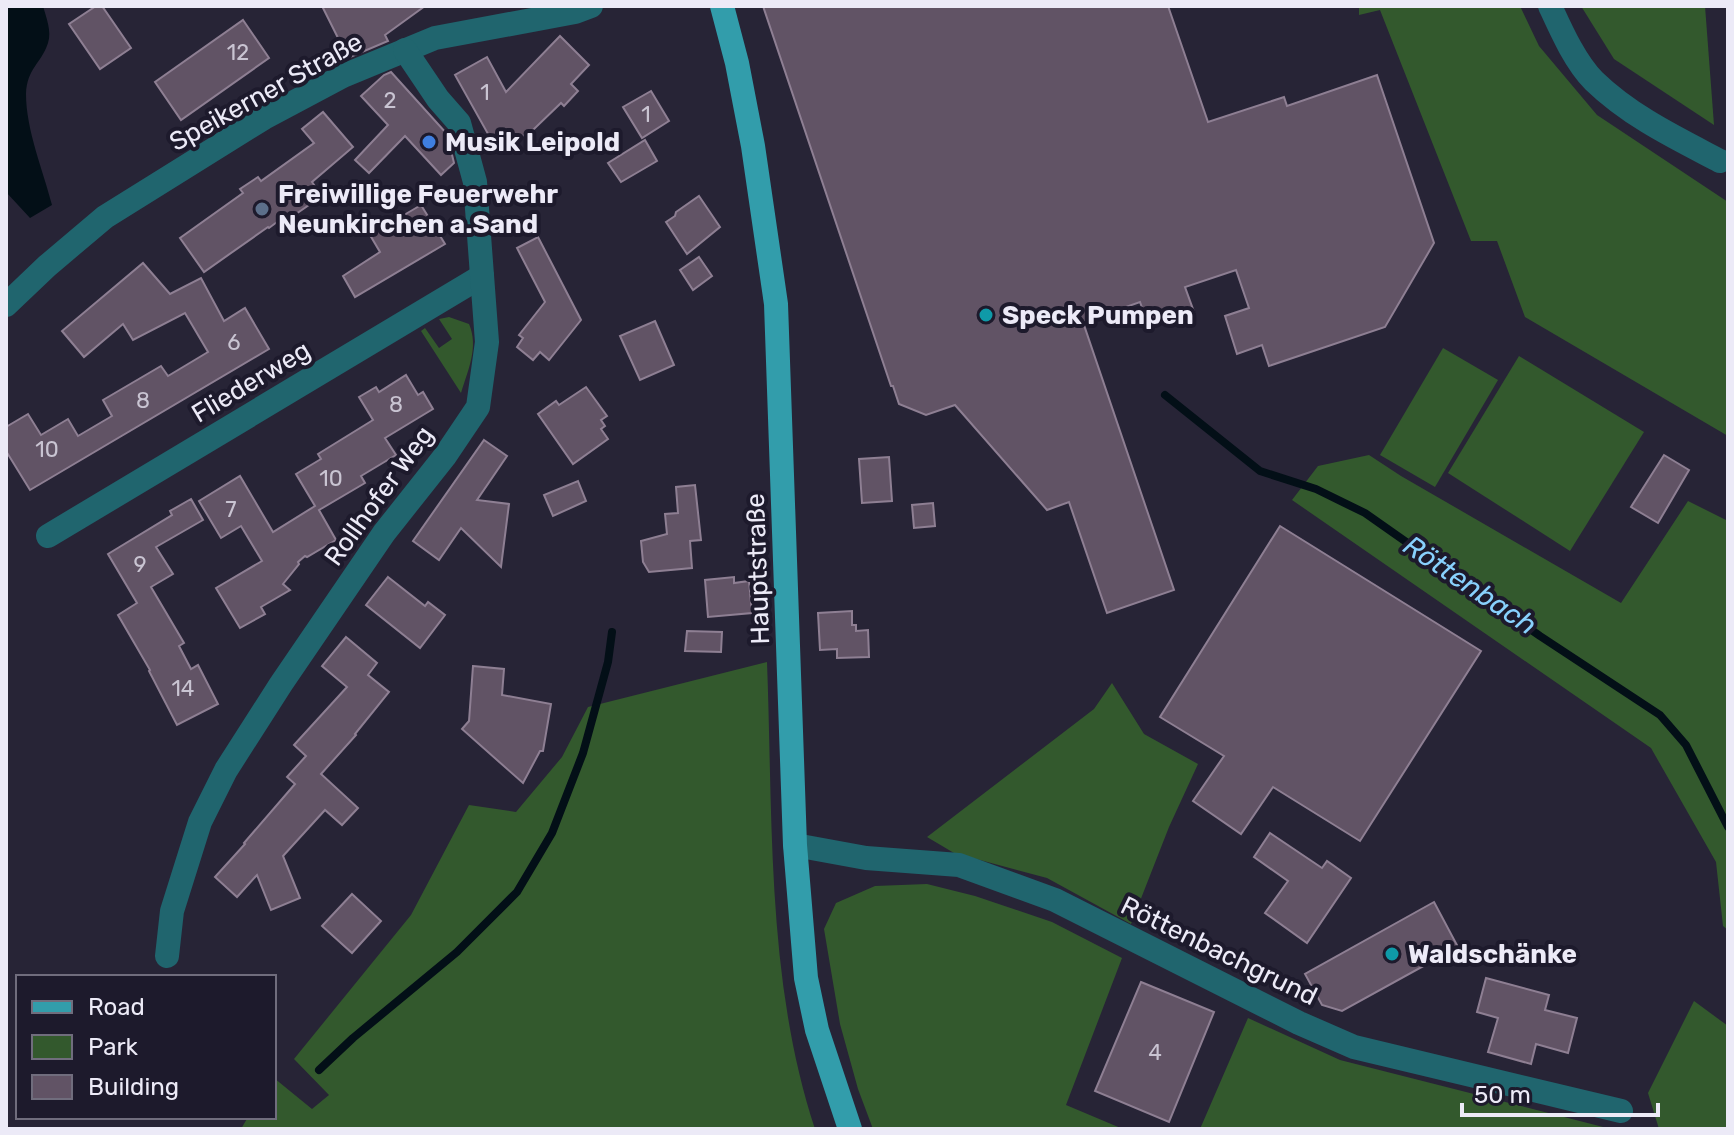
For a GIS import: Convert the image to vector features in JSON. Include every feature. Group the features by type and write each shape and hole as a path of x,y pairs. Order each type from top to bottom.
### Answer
{"main road":[{"name":"Hauptstraße","path":"722,6 753,146 776,304 795,845 806,978 817,1030 850,1129"}],"street":[{"name":"Speikerner Straße","path":"6,305 105,217 264,118 343,76 435,38 575,12 591,6"},
{"path":"1550,6 1567,42 1593,80 1645,121 1720,161"},
{"name":"Rollhofer Weg","path":"167,956 172,911 195,837 226,770 384,533 445,456 478,407 487,342 475,182 459,123 438,99 405,50"},
{"name":"Fliederweg","path":"48,536 482,276"},
{"name":"Röttenbachgrund","path":"795,845 866,858 959,865 1055,900 1299,1023 1354,1047 1621,1111"}],"green space":[{"path":"1359,6 1520,6 1539,46 1597,115 1728,202 1728,436 1525,317 1497,241 1471,241 1380,10 1359,15"},
{"path":"1581,6 1705,6 1714,125 1614,59"},
{"path":"449,317 469,324 472,333 471,358 461,393 421,331 425,328 439,348 452,339 439,319"},
{"path":"1443,348 1498,380 1435,487 1380,455"},
{"path":"1519,356 1644,432 1570,551 1448,473"},
{"path":"1369,455 1621,603 1688,501 1728,521 1728,930 1723,926 1716,862 1651,748 1292,500 1318,466"},
{"path":"767,662 772,839 780,957 799,1073 815,1129 241,1129 247,1119 276,1119 276,1080 312,1109 329,1095 294,1059 411,915 469,805 516,812 562,757 588,707"},
{"path":"1112,683 1144,734 1198,764 1169,827 1131,924 1047,878 954,853 927,837 1094,709"},
{"path":"927,884 975,896 1052,922 1122,958 1066,1105 1123,1129 873,1129 840,1024 824,929 836,903 875,886"},
{"path":"1694,1001 1728,1026 1728,1129 1659,1129 1648,1093"},
{"path":"1248,1018 1340,1060 1611,1129 1200,1129"}],"shaded area":[{"path":"6,6 43,6 49,29 48,43 29,78 26,94 32,136 52,205 30,218 6,192"}],"building":[{"path":"96,6 102,6 131,48 100,69 69,24"},
{"path":"322,6 425,6 385,35 388,41 348,58"},
{"name":"Speck Pumpen","path":"763,6 1168,6 1208,122 1284,97 1287,106 1377,75 1434,243 1385,327 1269,366 1262,345 1237,354 1225,316 1249,308 1236,270 1185,287 1194,312 1149,327 1140,302 1083,322 1174,590 1107,613 1069,502 1047,510 955,405 926,415 899,404"},
{"path":"243,20 269,58 181,120 155,82"},
{"path":"560,36 589,65 571,84 578,91 533,130 497,150 455,75 487,57 506,92"},
{"path":"391,72 447,134 454,163 441,175 405,136 369,173 355,160 388,125 361,96"},
{"path":"651,91 669,121 642,138 623,107"},
{"name":"Freiwillige Feuerwehr Neunkirchen a.Sand","path":"323,112 353,147 312,182 322,196 280,225 277,222 268,227 204,272 180,238 243,193 240,189 258,177 261,181 314,143 302,129"},
{"path":"645,140 657,161 621,182 608,163"},
{"path":"699,196 720,227 687,254 666,222"},
{"path":"421,205 445,244 355,297 343,276 380,252 370,235"},
{"path":"538,237 581,320 549,360 540,352 533,360 517,347 523,338 519,335 545,302 517,248"},
{"path":"699,257 712,276 693,290 680,270"},
{"path":"143,263 170,294 201,278 224,321 245,308 269,349 30,490 6,451 6,427 28,414 41,435 68,419 78,436 112,416 103,400 161,366 168,376 208,352 185,313 133,340 123,324 84,357 62,331"},
{"path":"655,321 674,365 640,380 620,336"},
{"path":"406,375 418,395 423,392 433,409 385,438 396,455 361,476 365,483 319,510 336,540 298,562 283,584 290,590 261,607 265,614 240,628 216,588 262,561 241,526 221,538 199,501 240,476 273,532 315,506 296,474 321,459 318,454 373,420 359,397 376,387 379,392"},
{"path":"586,387 607,416 601,420 605,426 601,429 608,439 573,464 538,414 556,401 559,405"},
{"path":"484,440 507,456 477,500 509,504 501,567 461,528 439,560 413,541"},
{"path":"1664,455 1689,470 1658,523 1631,507"},
{"path":"889,457 892,501 862,503 859,459"},
{"path":"578,481 586,501 553,516 544,495"},
{"path":"695,485 701,540 690,541 692,568 649,572 643,562 641,541 667,534 665,514 678,513 676,487"},
{"path":"191,499 203,520 156,547 173,574 151,587 184,643 179,646 191,669 198,665 218,704 177,725 118,615 137,603 108,554 172,515 170,511"},
{"path":"933,503 935,526 914,528 912,505"},
{"path":"1280,526 1481,651 1360,841 1273,787 1241,834 1193,801 1224,756 1160,717"},
{"path":"388,577 425,606 428,602 445,615 420,648 366,605"},
{"path":"734,577 734,583 749,581 752,613 708,617 705,580"},
{"path":"852,611 852,625 856,625 856,631 868,630 869,657 837,658 837,649 820,650 818,613"},
{"path":"687,631 722,632 721,652 685,651"},
{"path":"346,637 377,663 368,675 389,692 321,774 358,808 342,825 325,810 283,856 300,898 271,910 257,875 237,897 215,877 295,784 287,777 306,756 294,745 347,687 322,666"},
{"path":"473,666 504,669 502,695 551,704 543,751 540,751 523,783 462,729 469,721"},
{"path":"1270,833 1322,868 1327,861 1351,878 1307,943 1265,913 1288,881 1254,857"},
{"path":"352,894 381,921 352,953 322,926"},
{"name":"Waldschänke","path":"1434,902 1458,947 1342,1011 1322,1005 1305,974"},
{"path":"1486,978 1549,995 1545,1010 1577,1018 1568,1053 1536,1044 1531,1064 1488,1052 1498,1018 1477,1012"},
{"path":"1141,982 1214,1012 1169,1122 1095,1091"}],"waterway":[{"name":"Röttenbach","path":"1165,395 1260,471 1316,489 1365,513 1540,636 1660,715 1686,745 1728,827"},
{"path":"319,1070 457,952 517,892 552,833 583,753 608,662 612,632"}],"place":[{"name":"Musik Leipold","path":"429,142"},
{"name":"Freiwillige Feuerwehr Neunkirchen a.Sand","path":"262,209"},
{"name":"Speck Pumpen","path":"986,315"},
{"name":"Waldschänke","path":"1392,954"}]}
